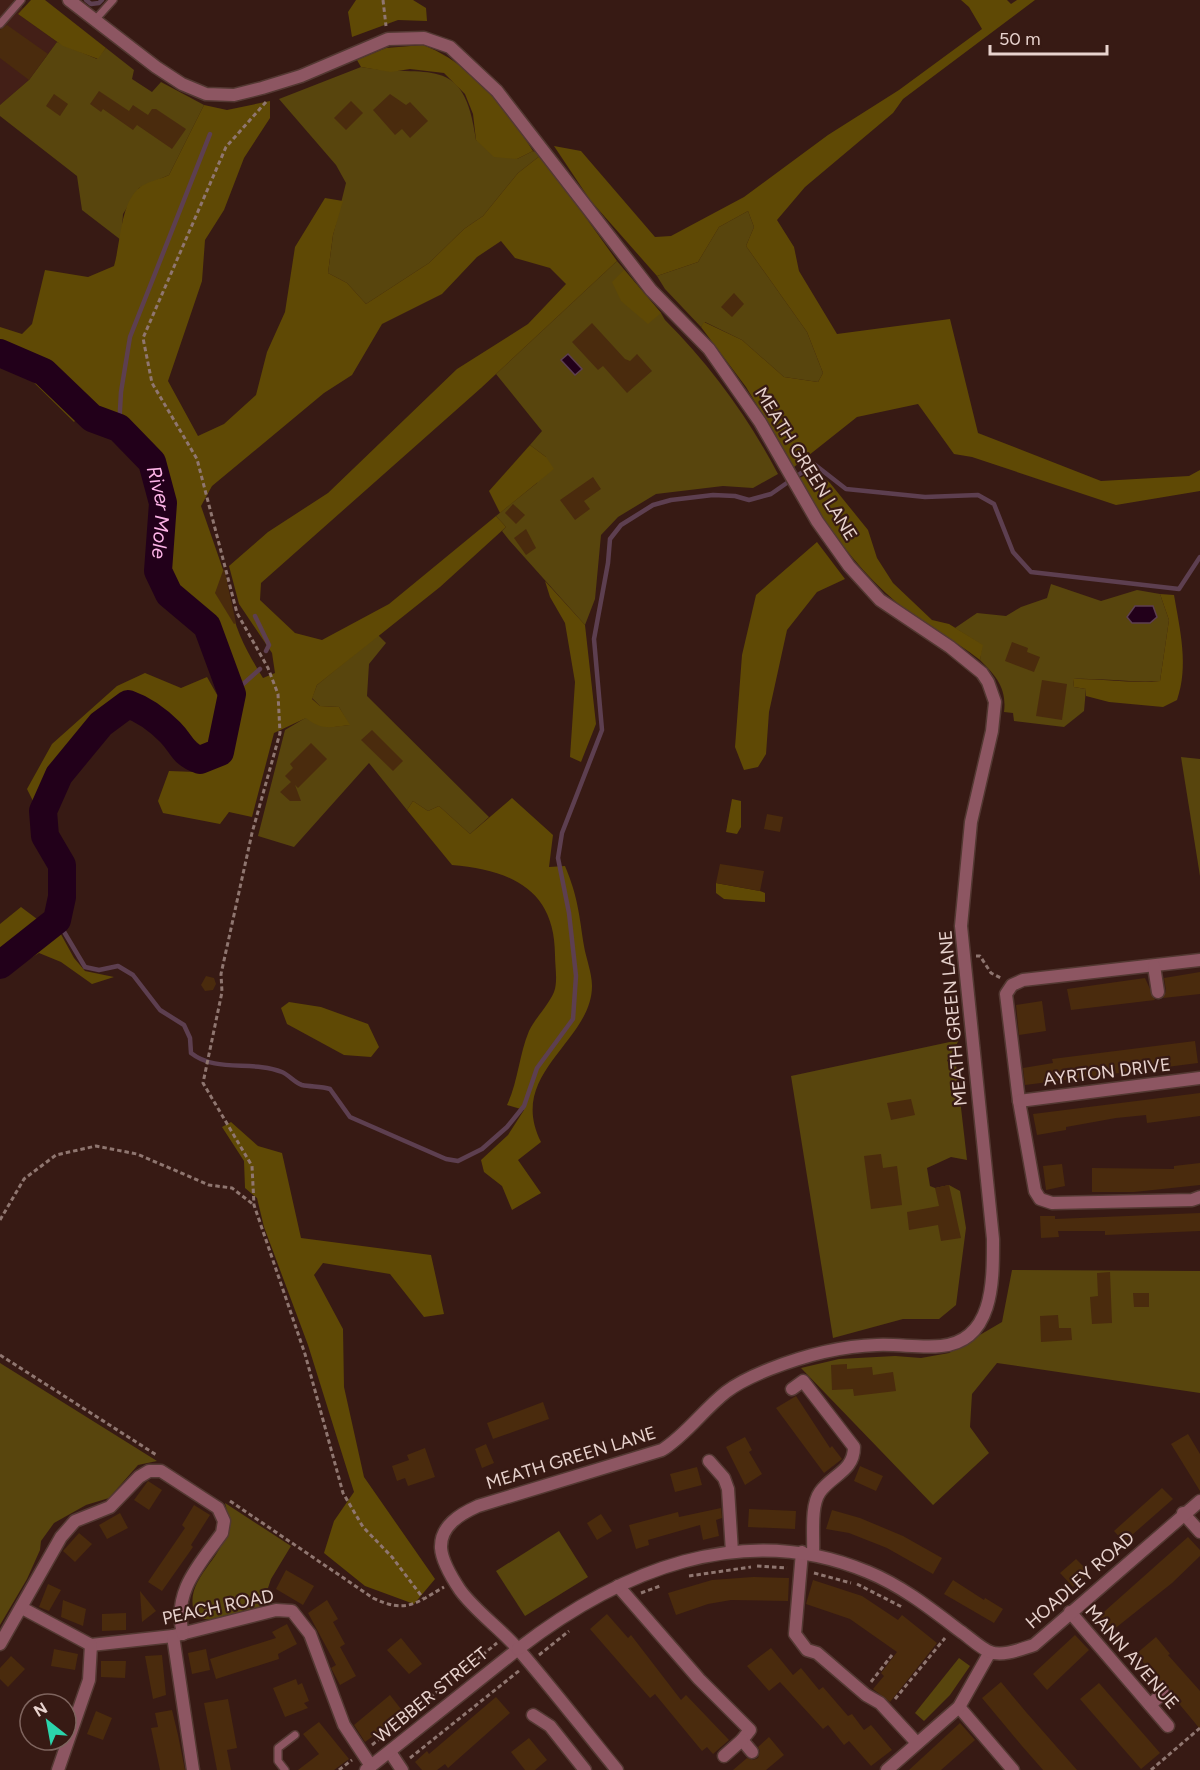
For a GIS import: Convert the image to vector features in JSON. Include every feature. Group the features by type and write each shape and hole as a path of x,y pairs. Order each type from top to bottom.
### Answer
{"street":[{"name":"MEATH GREEN LANE","path":"69,0 182,84 206,94 224,95 262,88 301,76 388,39 424,38 450,47 497,91 651,290 709,350 760,422 817,521 849,566 880,600 950,647 988,682 995,702 992,731 971,822 961,926 993,1239 992,1282 985,1314 975,1328 963,1338 943,1346 858,1347 772,1368 724,1393 674,1443 662,1450 522,1490 465,1511 446,1528 442,1538 441,1550 446,1565 462,1592 518,1649 616,1770"},
{"path":"1200,960 1023,980 1012,985 1006,994 1019,1101 1035,1191 1040,1199 1052,1203 1192,1200 1200,1197"},
{"path":"1154,966 1158,992"},
{"name":"AYRTON DRIVE","path":"1019,1101 1200,1078"},
{"path":"792,1389 803,1381 854,1447 850,1465 820,1492 816,1501 807,1553 800,1569 795,1634 807,1650 817,1653 886,1709 917,1743"},
{"path":"708,1461 724,1478 728,1489 732,1552"},
{"path":"0,1644 50,1554 75,1521 110,1507 138,1477 149,1471 161,1471 206,1499 218,1508 224,1521 222,1533 181,1596 179,1612 178,1635 193,1770"},
{"name":"HOADLEY ROAD","path":"990,1652 1013,1652 1034,1645 1183,1513 1200,1501"},
{"path":"1183,1513 1200,1532"},
{"path":"518,1649 575,1608 650,1571 692,1558 768,1550 807,1553 870,1572 905,1592 990,1652 959,1707 887,1770"},
{"path":"618,1586 699,1679 750,1730 724,1756"},
{"path":"22,1608 91,1645 89,1680 58,1770"},
{"name":"PEACH ROAD","path":"91,1645 178,1635 276,1610 292,1611 310,1634 344,1725 369,1768"},
{"name":"MANN AVENUE","path":"1070,1612 1168,1726"},
{"name":"WEBBER STREET","path":"369,1768 518,1649"},
{"path":"1150,1705 1163,1693"},
{"path":"959,1707 1013,1770"},
{"path":"534,1715 550,1726 585,1770"},
{"path":"742,1740 752,1752"},
{"path":"390,1752 405,1765"}],"lane":[{"path":"0,24 21,0"},
{"path":"95,20 113,0"},
{"path":"285,1770 278,1761 278,1748 295,1735"}],"path":[{"path":"383,0 388,39"},
{"path":"262,88 266,102 226,147 143,338 152,383 197,459 237,613 268,668 278,694 280,733 252,832 221,974 222,992 203,1083 252,1166 254,1205 305,1354 344,1493 363,1527 392,1557 423,1598"},
{"path":"964,957 980,956 991,973 1012,985"},
{"path":"0,1220 24,1179 56,1155 96,1146 137,1154 209,1185 232,1188 254,1205"},
{"path":"687,1576 754,1566 800,1569 857,1584 909,1611"},
{"path":"629,1597 668,1583"},
{"path":"538,1656 571,1629"},
{"path":"339,1770 506,1636"},
{"path":"886,1709 945,1638"},
{"path":"863,1692 892,1655"},
{"path":"405,1765 520,1670"},
{"path":"1151,1770 1200,1728"}],"shaded area":[{"path":"0,0 13,0 23,8 18,14 57,42 29,80 0,105"},
{"path":"31,0 45,0 106,48 98,59 63,46 18,14"},
{"path":"356,0 413,0 426,8 427,21 398,20 352,37 348,12"},
{"path":"961,0 1007,0 1011,4 1017,0 1035,0 903,99 893,113 805,187 777,220 794,247 799,271 837,334 950,319 978,433 1101,481 1189,476 1200,470 1200,491 1116,505 972,457 954,454 918,404 857,417 794,467 746,387 701,327 704,322 742,340 784,377 818,382 823,373 807,332 746,246 754,227 748,211 719,227 698,262 657,276 590,200 554,146 581,151 655,237 671,236 744,197 828,135 899,90 982,29 969,7"},
{"path":"57,42 97,59 106,48 134,70 132,79 152,92 161,82 204,105 169,175 139,188 123,214 121,240 82,210 77,176 0,116 0,105 29,80"},
{"path":"423,45 441,53 472,75 499,103 533,151 517,159 494,157 476,140 473,114 465,94 444,73 410,69 391,72 361,67 357,60 386,48"},
{"path":"361,67 424,72 452,81 462,93 470,112 476,140 517,159 533,151 541,155 518,173 483,216 464,229 429,263 366,304 347,283 328,273 333,235 346,183 336,165 279,99"},
{"path":"270,101 270,118 244,158 224,210 205,240 202,281 168,381 198,436 224,424 256,395 267,352 285,312 295,247 325,198 343,201 333,235 328,273 347,283 366,304 429,263 464,229 483,216 518,173 541,155 617,261 481,388 261,583 260,600 295,633 322,640 389,604 496,516 506,527 440,587 317,685 312,699 320,706 339,707 350,725 322,726 306,718 274,733 252,817 229,812 220,824 163,813 158,801 169,771 196,772 219,761 227,743 237,695 224,662 214,625 199,610 179,597 168,580 165,557 169,501 157,459 125,425 87,407 74,422 20,369 0,364 0,327 22,334 32,324 45,270 88,277 114,266 124,215 132,196 145,184 169,175 204,105 227,110","holes":["501,241 515,258 550,268 566,284 528,324 457,369 328,493 268,532 229,566 239,604 272,653 275,673 263,678 238,631 231,601 221,602 227,581 201,506 212,486 324,393 352,375 382,324 442,294 477,257"]},
{"path":"748,211 754,227 746,246 807,332 823,373 818,382 784,377 742,340 705,322 701,327 665,289 657,276 698,262 719,227"},
{"path":"617,261 713,374 754,432 778,474 753,488 723,486 656,494 618,517 601,535 595,599 585,625 509,540 502,531 506,527 496,516 537,483 546,457 530,445 542,431 496,374"},
{"path":"624,270 661,313 648,324 621,301 612,282"},
{"path":"568,354 582,369 575,375 561,360"},
{"path":"530,445 546,457 554,469 500,513 489,491"},
{"path":"815,470 830,483 868,530 877,558 893,583 932,620 949,624 983,645 980,660 896,602 868,575 830,529 798,479"},
{"path":"817,542 845,579 817,592 787,630 769,712 766,754 758,767 744,770 735,747 742,655 756,595"},
{"path":"545,581 585,625 596,724 581,762 570,757 575,682 565,623 550,597"},
{"path":"1051,584 1101,601 1137,590 1160,594 1169,620 1160,681 1073,679 1074,687 1086,689 1084,711 1064,727 1014,721 1013,713 1004,712 1004,696 999,683 980,660 982,645 955,628 977,613 1006,616 1021,607 1047,598"},
{"path":"1160,594 1174,595 1179,621 1183,661 1181,687 1177,700 1163,707 1109,702 1086,696 1086,689 1074,687 1073,679 1160,681 1169,620"},
{"path":"1135,606 1153,606 1157,617 1150,623 1132,623 1127,617"},
{"path":"378,635 386,643 369,664 367,696 489,817 470,834 439,806 428,811 413,801 407,810 369,763 294,847 258,836 285,730 307,717 317,724 332,727 349,725 339,707 320,706 312,698 317,685"},
{"path":"145,673 181,688 207,677 220,700 215,738 201,746 171,718 134,693 102,710 89,723 65,754 34,803 27,789 52,744 117,686"},
{"path":"1181,757 1200,759 1200,876"},
{"path":"512,798 553,835 549,867 565,866 573,887 592,986 588,1006 579,1024 553,1059 534,1096 533,1118 541,1142 518,1160 541,1193 512,1210 502,1186 484,1172 481,1160 508,1135 524,1110 507,1105 529,1031 554,992 556,974 553,932 547,914 538,899 525,887 493,872 452,865 407,810 413,801 428,811 439,806 470,834"},
{"path":"732,799 741,801 741,827 737,834 726,832"},
{"path":"716,883 760,891 765,893 765,902 724,899 716,893"},
{"path":"21,907 37,919 52,918 74,958 85,971 114,977 92,984 61,962 39,953 0,977 19,953 9,941 0,948 0,924"},
{"path":"289,1002 321,1007 368,1024 379,1047 371,1057 344,1055 287,1024 281,1008"},
{"path":"959,1040 947,1061 956,1064 967,1160 951,1157 927,1168 930,1186 935,1188 949,1185 960,1191 966,1228 956,1305 939,1319 903,1319 833,1338 791,1076"},
{"path":"231,1122 258,1146 282,1153 301,1238 431,1255 444,1314 424,1317 390,1274 323,1263 314,1275 343,1329 344,1387 364,1477 435,1579 414,1604 365,1586 324,1553 334,1521 354,1492 308,1345 264,1227 257,1198 245,1188 244,1161 222,1127"},
{"path":"1012,1270 1200,1271 1200,1393 997,1363 972,1394 970,1427 989,1453 933,1505 801,1368 839,1359 895,1356 921,1358 949,1353 1002,1322"},
{"path":"0,1363 157,1461 138,1465 109,1498 86,1505 54,1523 41,1541 40,1550 27,1579 0,1625"},
{"path":"225,1503 291,1546 271,1579 262,1606 213,1620 196,1618 192,1602 195,1588 225,1538 228,1522"},
{"path":"559,1531 588,1577 525,1616 496,1571"},
{"path":"959,1658 970,1666 950,1695 924,1721 915,1713"}],"building":[{"path":"7,25 48,54 29,80 0,58 0,30"},
{"path":"99,91 129,111 133,105 148,115 152,109 156,109 186,129 172,149 137,125 133,130 103,109 101,112 90,104"},
{"path":"54,94 68,104 60,116 46,106"},
{"path":"390,94 406,105 410,102 428,121 410,138 402,129 395,135 373,110"},
{"path":"351,101 363,113 346,130 334,118"},
{"path":"734,293 744,304 732,317 721,307"},
{"path":"592,323 625,359 630,361 637,354 652,371 627,393 603,366 598,370 572,342"},
{"path":"593,477 601,489 584,501 590,509 575,520 560,500"},
{"path":"513,504 525,515 516,524 505,513"},
{"path":"526,529 536,548 526,555 514,538"},
{"path":"224,568 236,623 234,624 215,593"},
{"path":"1012,642 1028,648 1027,652 1040,657 1034,672 1005,661"},
{"path":"1042,680 1067,684 1062,720 1036,716"},
{"path":"372,730 403,761 393,771 361,740"},
{"path":"311,743 327,759 298,788 295,785 301,801 290,801 280,792 291,782 285,776 293,768 290,764"},
{"path":"767,814 783,817 780,832 764,829"},
{"path":"720,864 764,871 760,891 716,883"},
{"path":"1200,972 1200,994 1163,998 1166,991 1164,978"},
{"path":"206,976 214,978 216,984 213,990 205,991 201,985"},
{"path":"1145,978 1155,1000 1071,1010 1067,989"},
{"path":"1042,1001 1046,1031 1019,1035 1016,1005"},
{"path":"1195,1041 1198,1063 1025,1085 1023,1068 1053,1063 1052,1059"},
{"path":"1200,1093 1200,1116 1147,1123 1146,1115 1116,1118 1037,1135 1033,1114"},
{"path":"911,1099 915,1115 891,1120 887,1103"},
{"path":"881,1154 883,1168 897,1166 902,1205 871,1209 864,1156"},
{"path":"1200,1163 1200,1185 1134,1192 1092,1192 1092,1168 1174,1169 1174,1166"},
{"path":"1062,1164 1065,1186 1046,1190 1043,1166"},
{"path":"949,1185 961,1238 941,1241 938,1225 909,1230 907,1212 939,1206 935,1188"},
{"path":"1200,1213 1200,1231 1105,1235 1105,1231 1058,1231 1059,1237 1041,1238 1040,1216 1055,1216 1055,1219"},
{"path":"1110,1272 1112,1323 1092,1324 1090,1297 1098,1296 1097,1273"},
{"path":"1133,1293 1149,1293 1149,1307 1134,1307"},
{"path":"1058,1315 1059,1328 1071,1328 1072,1340 1041,1342 1040,1316"},
{"path":"847,1364 847,1369 872,1367 873,1375 893,1372 896,1391 854,1396 853,1389 832,1390 831,1365"},
{"path":"796,1396 830,1448 832,1446 842,1459 824,1473 776,1408"},
{"path":"543,1402 549,1419 493,1439 487,1423"},
{"path":"1188,1434 1200,1454 1200,1491 1171,1444"},
{"path":"745,1437 752,1450 749,1452 762,1474 745,1485 726,1447"},
{"path":"486,1444 494,1463 482,1468 475,1449"},
{"path":"425,1448 435,1477 408,1486 405,1478 397,1481 392,1466 409,1460 407,1455"},
{"path":"860,1466 883,1476 876,1491 854,1481"},
{"path":"697,1467 702,1485 675,1492 670,1474"},
{"path":"148,1481 162,1490 149,1510 134,1500"},
{"path":"1162,1488 1173,1499 1124,1542 1114,1531"},
{"path":"194,1505 210,1515 191,1545 193,1547 162,1591 148,1582 185,1528 182,1525"},
{"path":"721,1508 722,1518 716,1520 719,1536 703,1540 700,1525 648,1540 649,1545 636,1549 629,1525 678,1512 679,1517"},
{"path":"749,1509 796,1511 795,1529 748,1527"},
{"path":"832,1510 860,1518 903,1536 942,1558 933,1574 887,1548 849,1533 826,1529"},
{"path":"120,1513 128,1528 107,1539 99,1525"},
{"path":"601,1514 612,1531 597,1540 587,1523"},
{"path":"79,1533 92,1544 75,1562 63,1551"},
{"path":"1188,1537 1200,1550 1200,1556 1172,1583 1108,1634 1096,1619"},
{"path":"1076,1559 1089,1572 1073,1587 1060,1573"},
{"path":"286,1570 314,1586 303,1605 276,1589"},
{"path":"753,1577 789,1578 788,1601 731,1600 708,1604 676,1615 668,1593 712,1580"},
{"path":"813,1580 862,1596 898,1620 902,1615 937,1643 890,1702 873,1689 884,1676 881,1673 897,1652 850,1619 806,1604"},
{"path":"953,1580 1003,1609 994,1623 944,1594"},
{"path":"48,1584 61,1590 49,1611 39,1607"},
{"path":"140,1591 156,1611 142,1622"},
{"path":"63,1600 86,1609 83,1626 61,1617"},
{"path":"327,1600 338,1619 333,1622 345,1644 340,1647 356,1676 340,1685 331,1668 336,1665 308,1613"},
{"path":"126,1613 126,1630 102,1631 102,1614"},
{"path":"607,1614 628,1638 631,1635 681,1700 686,1695 729,1740 713,1754 707,1747 702,1751 655,1694 650,1698 590,1629"},
{"path":"287,1624 297,1644 278,1654 279,1659 216,1679 210,1659 276,1638 272,1632"},
{"path":"1075,1635 1089,1650 1047,1690 1033,1674"},
{"path":"1156,1637 1170,1654 1168,1655 1200,1691 1200,1729 1171,1694 1169,1688 1163,1685 1136,1654"},
{"path":"401,1638 422,1664 409,1674 387,1650"},
{"path":"771,1648 793,1675 801,1668 819,1690 823,1687 848,1716 852,1714 864,1730 871,1725 892,1750 871,1766 849,1741 844,1745 828,1725 823,1729 780,1682 769,1691 747,1666"},
{"path":"54,1649 78,1654 75,1670 51,1666"},
{"path":"206,1649 210,1670 192,1674 188,1653"},
{"path":"162,1655 166,1695 153,1699 145,1656"},
{"path":"11,1656 25,1669 8,1687 0,1679 0,1668"},
{"path":"101,1661 126,1661 125,1678 101,1677"},
{"path":"296,1679 298,1685 302,1683 309,1701 304,1703 308,1708 285,1717 273,1688"},
{"path":"1001,1682 1077,1770 1043,1770 1022,1746 982,1698"},
{"path":"1099,1683 1160,1753 1141,1769 1080,1699"},
{"path":"390,1695 404,1713 365,1742 354,1725"},
{"path":"496,1697 510,1713 448,1768 445,1764 437,1770 422,1770 415,1762 427,1751 429,1754"},
{"path":"228,1699 237,1748 227,1750 231,1770 217,1770 204,1703"},
{"path":"172,1710 185,1770 160,1770 151,1728 158,1727 155,1713"},
{"path":"96,1711 112,1718 103,1740 87,1734"},
{"path":"319,1722 349,1759 334,1770 298,1770 319,1754 303,1734"},
{"path":"960,1723 975,1740 941,1770 909,1770"},
{"path":"769,1737 784,1755 766,1770 733,1770 747,1758 753,1760 758,1758 760,1751 758,1747"},
{"path":"529,1738 547,1760 535,1770 525,1770 511,1752"}],"waterway":[{"path":"86,0 91,4 102,0"},
{"path":"119,428 121,392 130,337 210,134"},
{"name":"River Mole","path":"0,353 44,372 92,418 119,428 152,462 163,503 158,571 169,594 207,626 232,694 220,752 200,760 186,752 156,719 128,704 101,724 59,775 43,811 45,836 62,865 62,897 57,920 0,965"},
{"path":"57,920 85,967 99,970 118,966 133,975 160,1010 184,1025 190,1038 191,1053 212,1063 271,1069 285,1073 302,1085 330,1089 350,1117 446,1159 458,1161 482,1149 507,1127 524,1106 537,1068 573,1019 576,976 569,913 558,858 562,833 602,730 594,639 608,563 610,539 621,525 653,505 671,500 713,495 735,496 749,500 771,494 814,464 846,489 925,497 978,495 994,504 1013,552 1031,572 1179,589 1200,557"},
{"path":"255,616 269,645 266,651"},
{"path":"232,694 260,669"}]}
